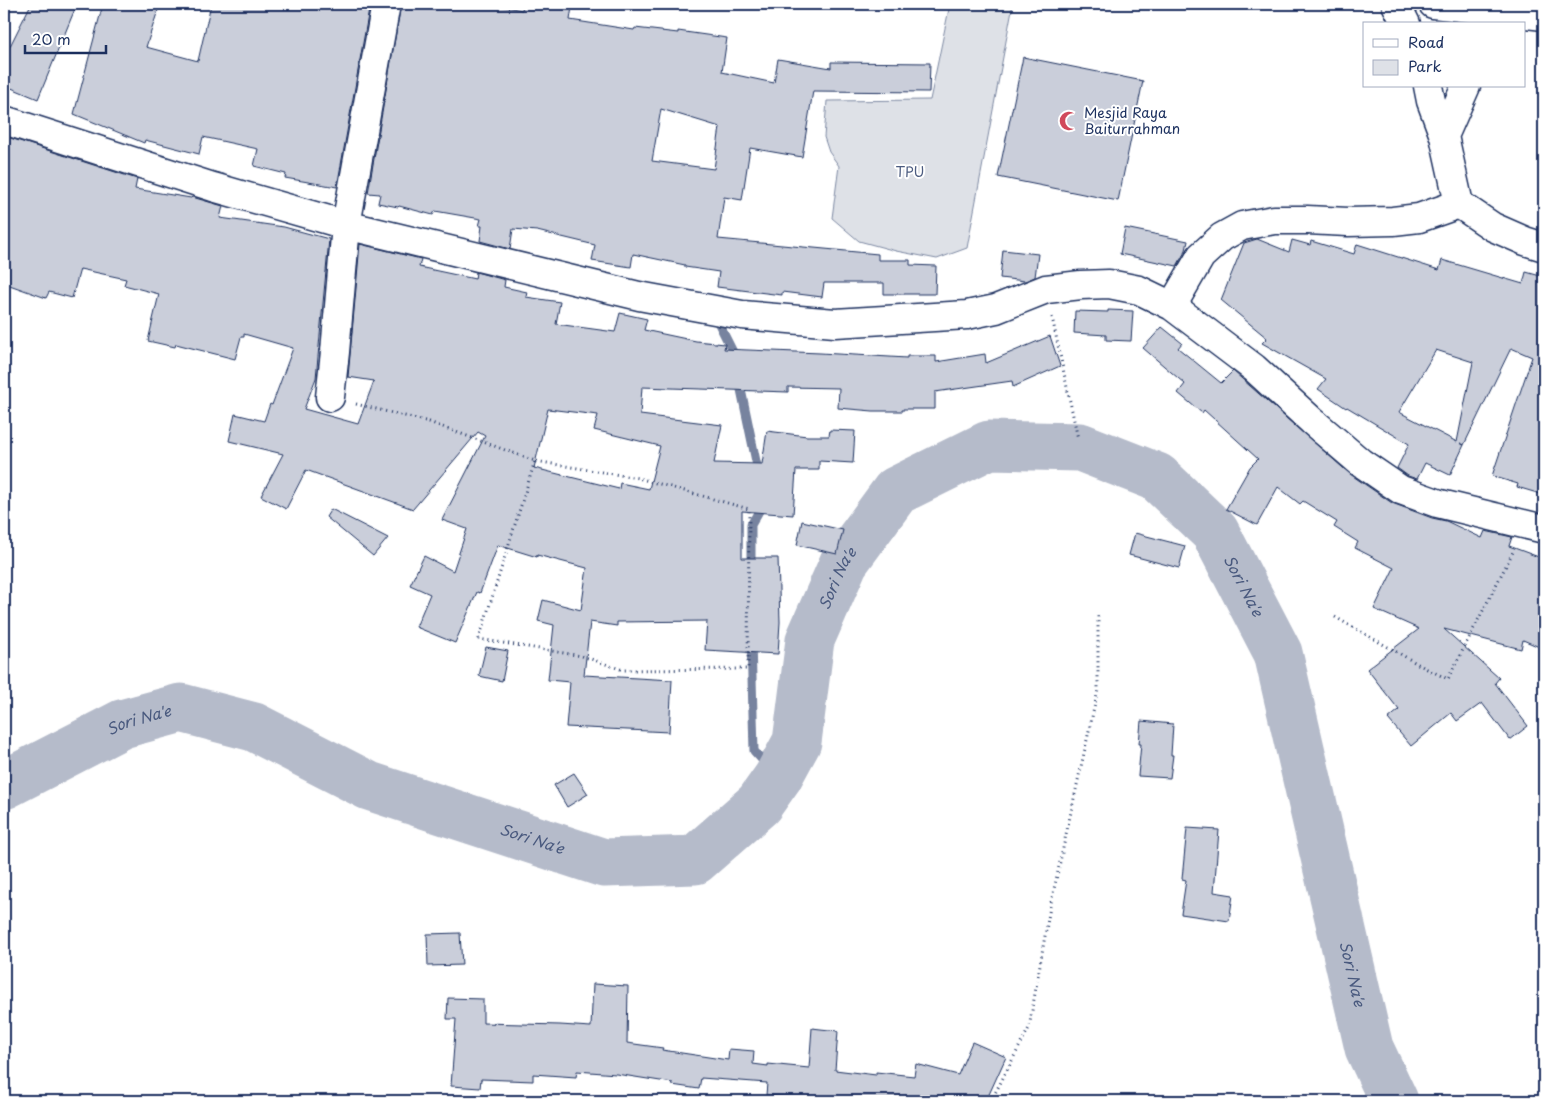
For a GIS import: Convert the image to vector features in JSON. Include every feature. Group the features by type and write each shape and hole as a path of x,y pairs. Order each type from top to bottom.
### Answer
{"main road":[{"path":"330,397 346,225 386,4"},
{"path":"1396,4 1405,22"},
{"path":"1433,4 1506,18 1544,16"},
{"path":"1428,88 1431,101 1444,136 1459,204 1493,227 1525,241 1544,246"},
{"path":"1444,136 1465,88"},
{"path":"4,120 213,187 346,225 639,296 742,315 835,323 967,315 996,309 1046,289 1109,284 1139,290 1172,306 1254,368 1360,462 1401,490 1438,503 1535,527"},
{"path":"1172,306 1201,256 1222,237 1242,226 1274,220 1393,222 1419,218 1459,204"}],"path":[{"path":"1046,289 1078,438"},
{"path":"330,397 429,422 535,461 638,478 749,509 748,670 624,670 582,656 479,639 535,461"},
{"path":"1335,617 1448,679 1535,527"},
{"path":"991,1101 1029,1028 1050,907 1098,690 1098,616"}],"green space":[{"name":"TPU","path":"950,4 1013,4 967,248 937,259 859,241 832,218 839,166 829,152 824,137 827,101 930,100"}],"building":[{"path":"31,4 77,4 38,99 4,85 4,58"},
{"path":"103,4 160,4 146,47 198,61 211,4 370,4 337,187 285,178 286,174 254,166 258,149 203,137 199,154 145,140 144,143 74,114"},
{"path":"401,4 490,4 522,10 523,4 550,4 572,7 570,20 634,30 635,28 678,33 678,31 727,38 722,72 774,83 778,59 831,68 831,62 930,63 929,92 813,91 802,157 750,148 742,200 724,197 718,239 878,254 878,260 910,260 910,265 936,266 935,294 884,294 884,283 824,283 822,297 782,292 782,295 717,287 719,272 685,267 685,265 633,254 631,267 592,261 595,245 537,231 513,229 510,249 480,241 482,226 479,226 481,219 435,211 433,215 399,206 378,203 380,194 368,193","holes":["661,109 720,127 714,169 652,161"]},
{"path":"1023,57 1143,81 1118,201 998,177"},
{"path":"4,136 137,179 135,189 192,197 223,206 220,218 284,227 329,239 316,378 304,409 358,424 374,381 348,377 360,244 421,259 419,267 475,279 476,272 505,280 504,287 527,292 526,297 560,302 556,324 615,332 620,313 647,319 644,330 696,341 725,344 724,349 907,358 907,356 936,356 936,362 985,354 986,363 1050,336 1060,366 1013,387 1012,381 935,392 935,409 903,409 903,411 838,408 839,388 788,387 788,392 642,387 640,415 722,425 714,463 762,464 767,431 807,436 829,436 830,430 855,431 853,463 819,461 819,470 796,470 793,515 742,511 742,558 778,558 780,622 778,654 705,650 707,621 617,622 617,626 590,622 584,675 672,680 669,732 566,727 570,682 548,680 554,625 538,621 543,600 581,610 587,568 537,555 537,557 498,545 480,593 477,592 455,643 416,627 430,594 410,585 424,556 453,571 467,529 442,520 485,436 478,432 413,509 306,470 286,509 261,496 283,454 229,441 235,414 264,421 270,404 272,405 293,348 244,334 244,337 241,337 235,359 176,344 175,347 148,341 159,294 124,285 126,279 80,269 72,298 49,292 46,298 4,283","holes":["548,409 598,415 594,430 660,446 649,489 620,483 619,489 534,468"]},
{"path":"1125,228 1188,241 1186,250 1177,266 1120,254"},
{"path":"1257,239 1289,252 1292,240 1310,245 1311,241 1354,254 1357,244 1439,270 1442,260 1523,284 1526,272 1544,277 1544,495 1517,487 1518,484 1492,476 1532,357 1511,348 1450,475 1425,463 1417,479 1408,476 1397,468 1409,444 1346,408 1318,389 1326,379 1262,343 1267,338 1221,300 1244,243","holes":["1436,350 1473,362 1457,442 1399,412"]},
{"path":"1003,250 1038,254 1035,277 1025,281 1000,278"},
{"path":"1108,310 1133,311 1131,341 1106,340 1106,335 1074,333 1075,311 1108,312"},
{"path":"1162,327 1182,343 1178,348 1221,383 1233,371 1350,474 1392,503 1432,518 1446,521 1482,538 1485,531 1512,537 1509,546 1544,559 1544,649 1523,640 1521,649 1444,629 1499,678 1495,683 1528,726 1510,740 1482,703 1457,721 1451,713 1411,746 1388,719 1399,710 1367,669 1419,629 1374,609 1394,568 1355,548 1358,542 1334,527 1337,522 1303,501 1300,504 1278,487 1257,525 1226,509 1250,467 1258,459 1204,410 1202,413 1178,393 1185,384 1143,348"},
{"path":"331,509 388,538 373,556 326,517"},
{"path":"802,521 843,530 837,554 797,545"},
{"path":"1135,533 1185,546 1179,568 1129,555"},
{"path":"486,647 508,651 502,681 479,676"},
{"path":"1141,721 1173,724 1171,755 1173,755 1170,778 1138,776"},
{"path":"574,773 588,794 567,807 554,785"},
{"path":"1187,828 1219,830 1214,892 1233,895 1229,921 1181,914 1186,880 1182,879"},
{"path":"460,933 462,965 428,966 427,934"},
{"path":"593,984 628,986 627,1043 663,1048 662,1050 728,1060 729,1049 754,1051 753,1064 809,1068 812,1028 838,1031 835,1070 876,1075 876,1072 914,1076 916,1064 958,1075 972,1042 1006,1057 986,1101 828,1101 828,1099 766,1095 767,1083 701,1078 699,1089 616,1074 577,1071 576,1077 533,1074 533,1081 481,1079 480,1088 451,1086 456,1019 447,1019 448,998 483,999 483,1023 591,1027"}],"waterway":[{"path":"715,316 737,360"},
{"path":"739,380 758,475"},
{"name":"Sori Na'e","path":"4,785 122,724 181,708 254,727 369,786 604,863 695,860 759,804 778,777 797,742 810,640 844,562 896,491 989,445 1080,447 1157,477 1215,532 1278,653 1369,1048 1394,1101"},
{"path":"751,570 751,525 759,511 759,503"},
{"path":"751,641 754,751 778,777"}],"place":[{"name":"Mesjid Raya Baiturrahman","path":"1069,121"}]}
